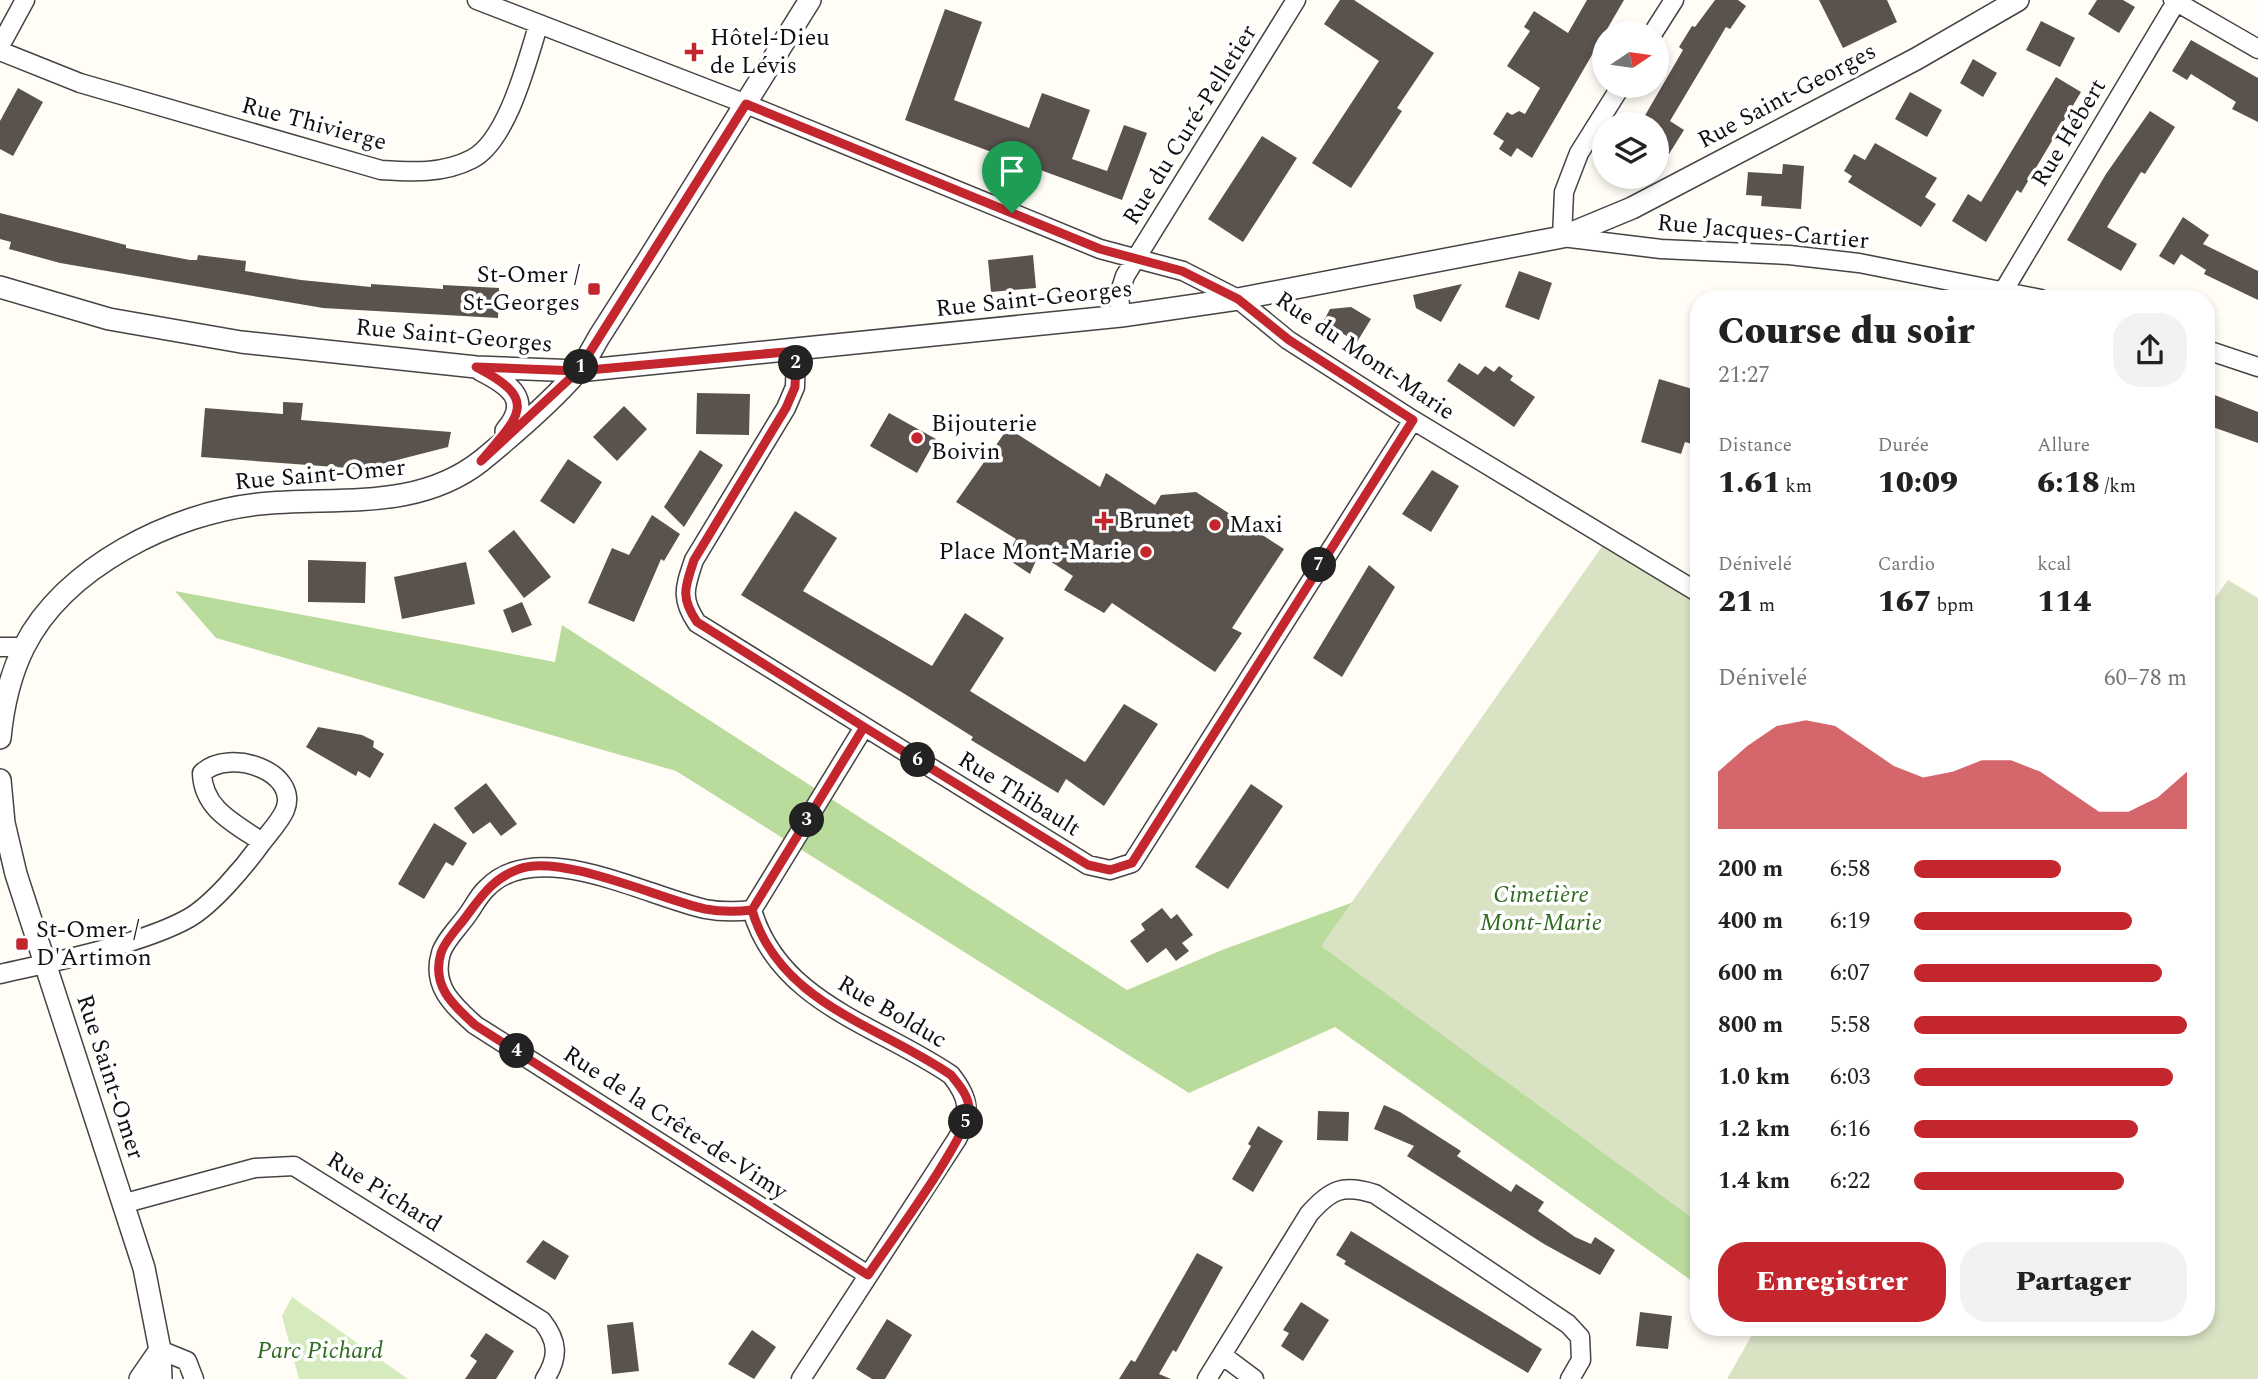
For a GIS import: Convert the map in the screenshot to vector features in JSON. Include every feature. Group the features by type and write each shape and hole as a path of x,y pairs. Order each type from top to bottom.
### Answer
{"street":[{"path":"0,49 26,0"},
{"name":"Rue du Mont-Marie","path":"477,0 538,26 746,104 1100,249 1182,271 1238,299 1289,340 1413,420 1690,588"},
{"name":"Rue Saint-Omer","path":"0,738 11,680 24,647 41,620 66,591 136,542 182,521 259,504 380,499 416,494 450,481 481,461 578,371 810,0"},
{"name":"Rue du Curé-Pelletier","path":"1121,316 1118,295 1125,276 1296,0"},
{"path":"1661,21 1674,0"},
{"name":"Rue Saint-Georges","path":"0,287 108,319 241,342 476,367 578,371 1121,316 1238,299 1562,237 1632,208 1916,58 2018,0"},
{"path":"2175,1 2258,49"},
{"name":"Rue Hébert","path":"2004,290 2175,1"},
{"name":"Rue Thivierge","path":"0,49 93,87 381,170 421,173 473,159 491,142 527,62 538,26"},
{"path":"1562,237 1564,192 1579,153 1613,98"},
{"name":"Rue Jacques-Cartier","path":"1562,237 1661,248 1859,262 2004,290"},
{"name":"Rue Thibault","path":"796,351 795,387 786,408 694,560 686,584 685,605 697,622 864,727 1088,865 1110,870 1132,863 1413,420"},
{"path":"2215,354 2258,367"},
{"path":"476,367 509,386 517,398 517,414 513,424 481,461"},
{"path":"0,647 24,647"},
{"path":"752,910 864,727"},
{"path":"0,974 144,936 190,917 225,885 262,842 285,810 285,794 280,783 255,762 229,760 211,764 202,773 203,789 209,803 262,842"},
{"name":"Rue Saint-Omer","path":"0,780 4,823 13,861 144,1268 160,1350 161,1379"},
{"name":"Rue de la Crête-de-Vimy","path":"752,910 730,912 705,909 596,876 550,867 522,867 487,888 441,952 439,972 443,993 475,1025 868,1275"},
{"name":"Rue Bolduc","path":"752,910 761,938 781,967 804,990 951,1075 964,1091 970,1109 957,1139 801,1379"},
{"name":"Rue Pichard","path":"122,1204 255,1168 294,1166 542,1321 553,1335 557,1352 545,1379"},
{"path":"1207,1379 1309,1214 1324,1197 1338,1189 1359,1189 1375,1194 1568,1324 1580,1336 1581,1360 1570,1379"},
{"path":"140,1379 160,1350 187,1361 194,1379"},
{"path":"1222,1355 1254,1379"}],"green space":[{"name":"Cimetière Mont-Marie","path":"1608,538 1690,588 1690,1216 1321,946"},
{"path":"2228,580 2258,598 2258,1379 1727,1379 1751,1336 2215,1336 2215,598"},
{"path":"175,591 555,662 562,625 1127,990 1222,950 1351,903 1690,1121 1690,1280 1335,1027 1189,1093 676,771 216,638"},
{"name":"Parc Pichard","path":"292,1297 408,1379 299,1379 282,1316"}],"building":[{"path":"1340,0 1354,0 1434,53 1397,108 1402,111 1351,188 1312,163 1379,61 1324,24"},
{"path":"1587,0 1624,0 1612,21 1592,21 1592,55 1532,158 1517,148 1511,157 1499,149 1504,141 1493,134 1507,112 1512,115 1519,111 1525,114 1540,88 1507,66 1530,31 1524,27 1534,11 1568,33"},
{"path":"1715,0 1738,0 1746,6 1730,29 1726,27 1670,121 1684,130 1669,154 1669,112 1647,112 1655,98 1670,98 1670,72 1683,50 1679,47 1692,26 1695,27"},
{"path":"1819,0 1887,0 1897,22 1843,48"},
{"path":"2097,0 2123,0 2135,7 2119,33 2088,14"},
{"path":"945,9 982,22 954,100 1029,128 1042,93 1090,110 1072,159 1107,171 1124,125 1147,133 1122,200 905,120"},
{"path":"2041,21 2075,38 2060,67 2026,50"},
{"path":"2191,40 2258,78 2258,122 2232,109 2236,102 2191,74 2187,80 2172,71"},
{"path":"1973,59 1997,73 1983,97 1960,83"},
{"path":"2056,77 2081,92 2021,193 2017,190 1986,242 1952,221 1968,194 1981,202"},
{"path":"18,88 43,102 13,156 0,149 0,121"},
{"path":"1910,92 1942,110 1927,137 1895,119"},
{"path":"2150,111 2175,127 2145,174 2141,172 2107,227 2137,244 2121,271 2067,240 2106,174"},
{"path":"1262,136 1297,158 1243,242 1208,219"},
{"path":"1875,143 1937,178 1925,197 1936,204 1921,227 1848,182 1852,176 1844,171 1854,154 1865,160"},
{"path":"1783,164 1804,166 1801,209 1761,206 1762,196 1746,195 1748,172 1782,174"},
{"path":"0,213 126,245 126,248 190,260 197,260 198,255 246,261 245,271 301,280 371,287 371,284 443,289 443,285 499,288 498,318 323,308 60,263 9,249 11,242 0,239"},
{"path":"2183,217 2209,235 2203,244 2258,271 2258,300 2204,274 2206,270 2181,254 2174,265 2159,256"},
{"path":"1033,255 1036,288 991,292 988,260"},
{"path":"1519,271 1552,283 1539,320 1505,307"},
{"path":"1462,284 1441,322 1416,308 1413,295"},
{"path":"1351,307 1371,319 1357,342 1323,322 1330,309"},
{"path":"1459,363 1478,375 1485,366 1494,372 1499,366 1513,376 1510,380 1535,397 1514,427 1447,381"},
{"path":"1659,379 1690,388 1690,443 1685,442 1681,454 1641,442"},
{"path":"697,393 750,394 749,435 696,434"},
{"path":"2215,395 2258,412 2258,443 2215,428"},
{"path":"283,402 303,403 301,420 451,432 448,447 362,469 201,457 205,408 283,414"},
{"path":"624,406 647,429 617,461 593,437"},
{"path":"889,413 936,439 917,473 870,446"},
{"name":"Place Mont-Marie","path":"1008,428 1100,487 1106,473 1155,505 1161,495 1196,492 1284,549 1232,628 1242,633 1215,672 1112,603 1104,613 1064,590 1073,576 1039,554 1030,574 1006,558 1016,539 956,502"},
{"path":"700,450 723,465 684,527 664,507"},
{"path":"568,459 602,482 574,524 540,501"},
{"path":"1432,470 1459,486 1431,532 1402,514"},
{"path":"795,511 837,538 803,591 932,666 965,613 1004,638 970,691 1085,762 1124,704 1158,724 1104,806 1066,779 1058,793 971,740 973,737 908,696 741,595"},
{"path":"652,515 680,534 664,561 661,559 634,622 588,603 612,548 629,555"},
{"path":"514,530 551,577 524,598 488,551"},
{"path":"308,560 366,562 365,603 308,602"},
{"path":"466,562 475,604 402,619 394,577"},
{"path":"1369,565 1395,587 1342,677 1313,658"},
{"path":"522,602 532,625 512,633 503,610"},
{"path":"318,727 362,735 374,741 373,747 384,754 370,778 358,771 356,776 306,747"},
{"path":"486,783 517,824 501,836 490,822 473,834 454,808"},
{"path":"1251,784 1283,806 1228,889 1195,867"},
{"path":"434,823 467,843 453,866 446,862 424,899 398,884"},
{"path":"1162,908 1171,919 1177,914 1193,935 1182,943 1189,951 1176,961 1166,948 1147,963 1130,941 1145,930 1141,924"},
{"path":"1384,1105 1400,1112 1461,1151 1457,1156 1511,1192 1516,1184 1544,1202 1538,1211 1575,1237 1591,1244 1595,1237 1615,1250 1600,1275 1544,1244 1407,1156 1414,1146 1374,1129"},
{"path":"1318,1111 1349,1112 1348,1141 1317,1140"},
{"path":"1258,1126 1283,1141 1253,1192 1232,1179 1251,1146 1248,1144"},
{"path":"1351,1231 1542,1349 1528,1373 1344,1264 1346,1261 1336,1255"},
{"path":"543,1240 569,1256 555,1280 526,1262"},
{"path":"1197,1253 1223,1267 1176,1352 1173,1350 1159,1374 1171,1379 1119,1379 1131,1360 1135,1362"},
{"path":"1301,1302 1329,1320 1303,1361 1281,1346 1289,1333 1283,1330"},
{"path":"1640,1312 1672,1316 1668,1349 1636,1346"},
{"path":"887,1319 912,1335 885,1379 872,1379 856,1369"},
{"path":"633,1322 639,1371 612,1374 607,1325"},
{"path":"752,1330 776,1347 754,1379 728,1364"},
{"path":"486,1333 514,1351 496,1379 465,1379 477,1361 470,1356"}],"place":[{"name":"Hôtel-Dieu de Lévis","path":"694,52"},
{"name":"St-Omer / St-Georges","path":"594,289"},
{"name":"Bijouterie Boivin","path":"917,438"},
{"name":"Brunet","path":"1104,521"},
{"name":"Maxi","path":"1215,525"},
{"name":"Place Mont-Marie","path":"1146,552"},
{"name":"St-Omer / D'Artimon","path":"22,944"}],"route":[{"path":"1012,213 746,104 578,371 476,367 509,386 517,398 517,414 513,424 481,461 578,371 796,351 795,387 786,408 694,560 686,584 685,605 697,622 864,727 827,788 752,910 730,912 705,909 596,876 550,867 522,867 502,876 487,888 441,952 439,972 443,993 475,1025 868,1275 957,1139 970,1109 964,1091 951,1075 804,990 781,967 761,938 752,910 864,727 1088,865 1110,870 1132,863 1413,420 1289,340 1238,299 1182,271 1100,249 1012,213"}]}
